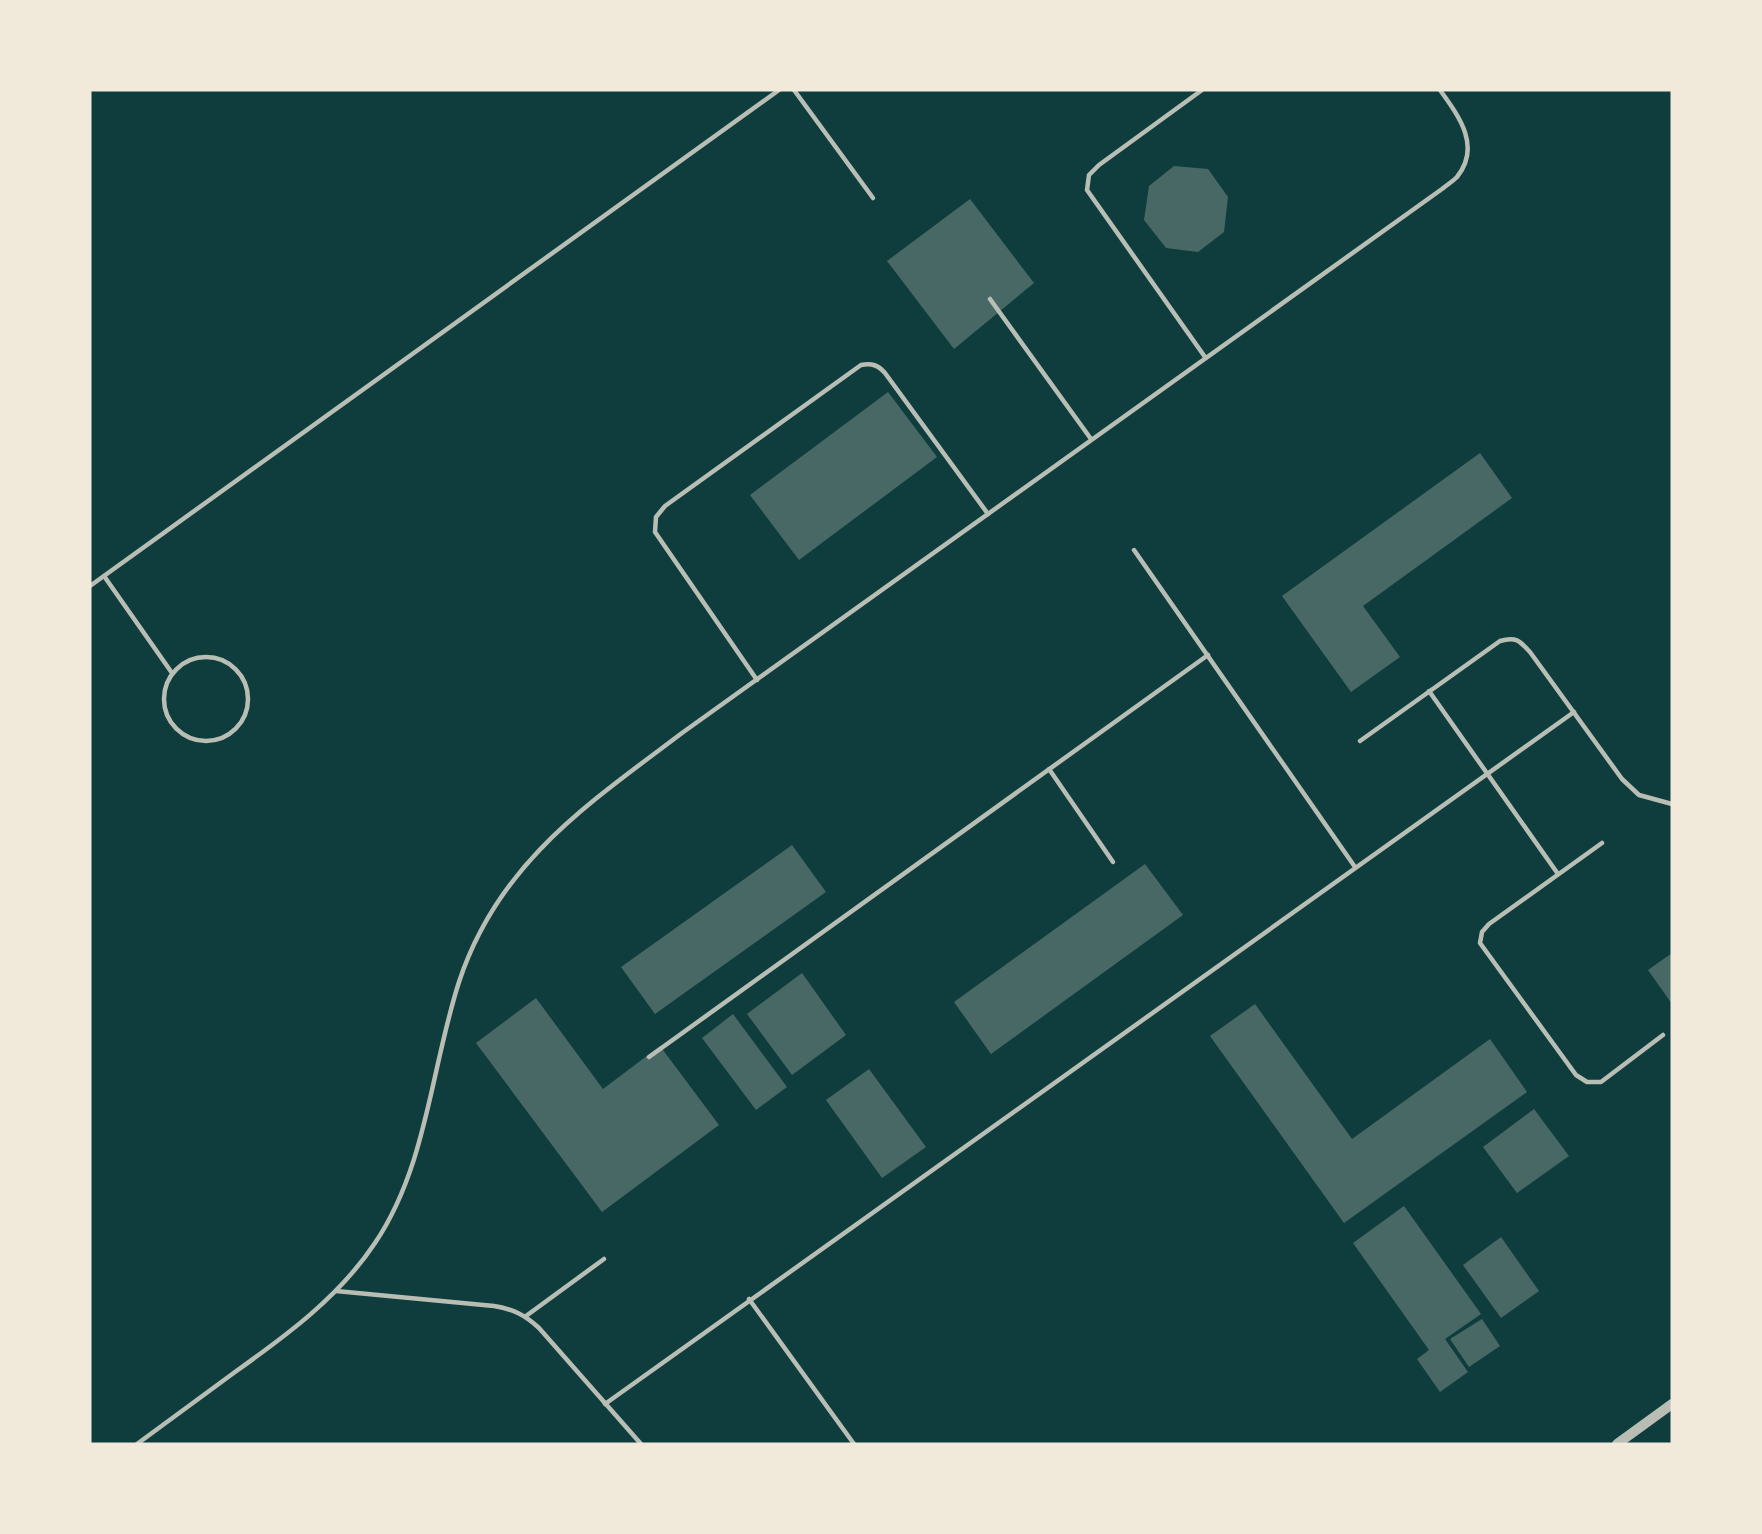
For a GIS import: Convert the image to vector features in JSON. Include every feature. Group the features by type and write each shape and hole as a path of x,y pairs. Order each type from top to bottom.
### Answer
{"street":[{"path":"1617,1444 1672,1404"}],"lane":[{"path":"90,586 779,90"},
{"path":"794,90 873,198"},
{"path":"1202,90 1099,165 1089,176 1087,189 1205,357"},
{"path":"137,1444 289,1333 336,1291 375,1243 402,1193 420,1140 459,982 479,933 506,889 539,848 577,813 682,733 1458,176 1466,158 1467,138 1461,119 1440,90"},
{"path":"990,299 1091,439"},
{"path":"757,680 655,532 656,517 665,506 712,472 861,365 870,364 879,366 885,373 988,514"},
{"path":"1134,550 1356,867"},
{"path":"104,576 172,673"},
{"path":"1360,741 1500,641 1511,638 1521,642 1530,652 1622,779 1639,795 1672,804"},
{"path":"649,1057 1208,655"},
{"path":"201,657 217,658 232,666 243,679 248,694 247,711 239,726 226,737 211,742 195,740 179,733 169,720 164,704 165,688 172,673 185,662 201,657"},
{"path":"1429,691 1558,874"},
{"path":"605,1404 1574,712"},
{"path":"1048,769 1113,862"},
{"path":"1602,843 1490,924 1482,932 1480,943 1576,1075 1587,1082 1600,1082 1663,1035"},
{"path":"526,1316 604,1258"},
{"path":"336,1291 494,1306 511,1309 526,1316 641,1444"},
{"path":"749,1299 854,1444"}],"building":[{"path":"1174,166 1208,169 1228,197 1224,232 1198,252 1166,248 1144,220 1149,186"},
{"path":"970,199 1034,283 954,349 887,261"},
{"path":"888,392 937,457 799,560 750,495"},
{"path":"1480,453 1512,498 1363,606 1400,657 1351,692 1282,596"},
{"path":"792,845 826,892 655,1014 621,967"},
{"path":"1145,864 1183,915 991,1054 954,1002"},
{"path":"1672,953 1672,1004 1648,970"},
{"path":"802,973 846,1035 792,1075 747,1014"},
{"path":"536,998 603,1089 660,1046 719,1125 602,1212 476,1043"},
{"path":"1255,1004 1352,1139 1490,1039 1527,1092 1344,1223 1210,1036"},
{"path":"733,1014 787,1087 756,1110 702,1038"},
{"path":"869,1069 926,1147 882,1178 826,1100"},
{"path":"1534,1109 1569,1156 1517,1193 1483,1147"},
{"path":"1404,1206 1481,1314 1445,1339 1468,1372 1440,1392 1417,1359 1429,1350 1353,1243"},
{"path":"1501,1237 1539,1291 1501,1318 1463,1265"},
{"path":"1482,1319 1500,1346 1469,1367 1450,1339"}]}
